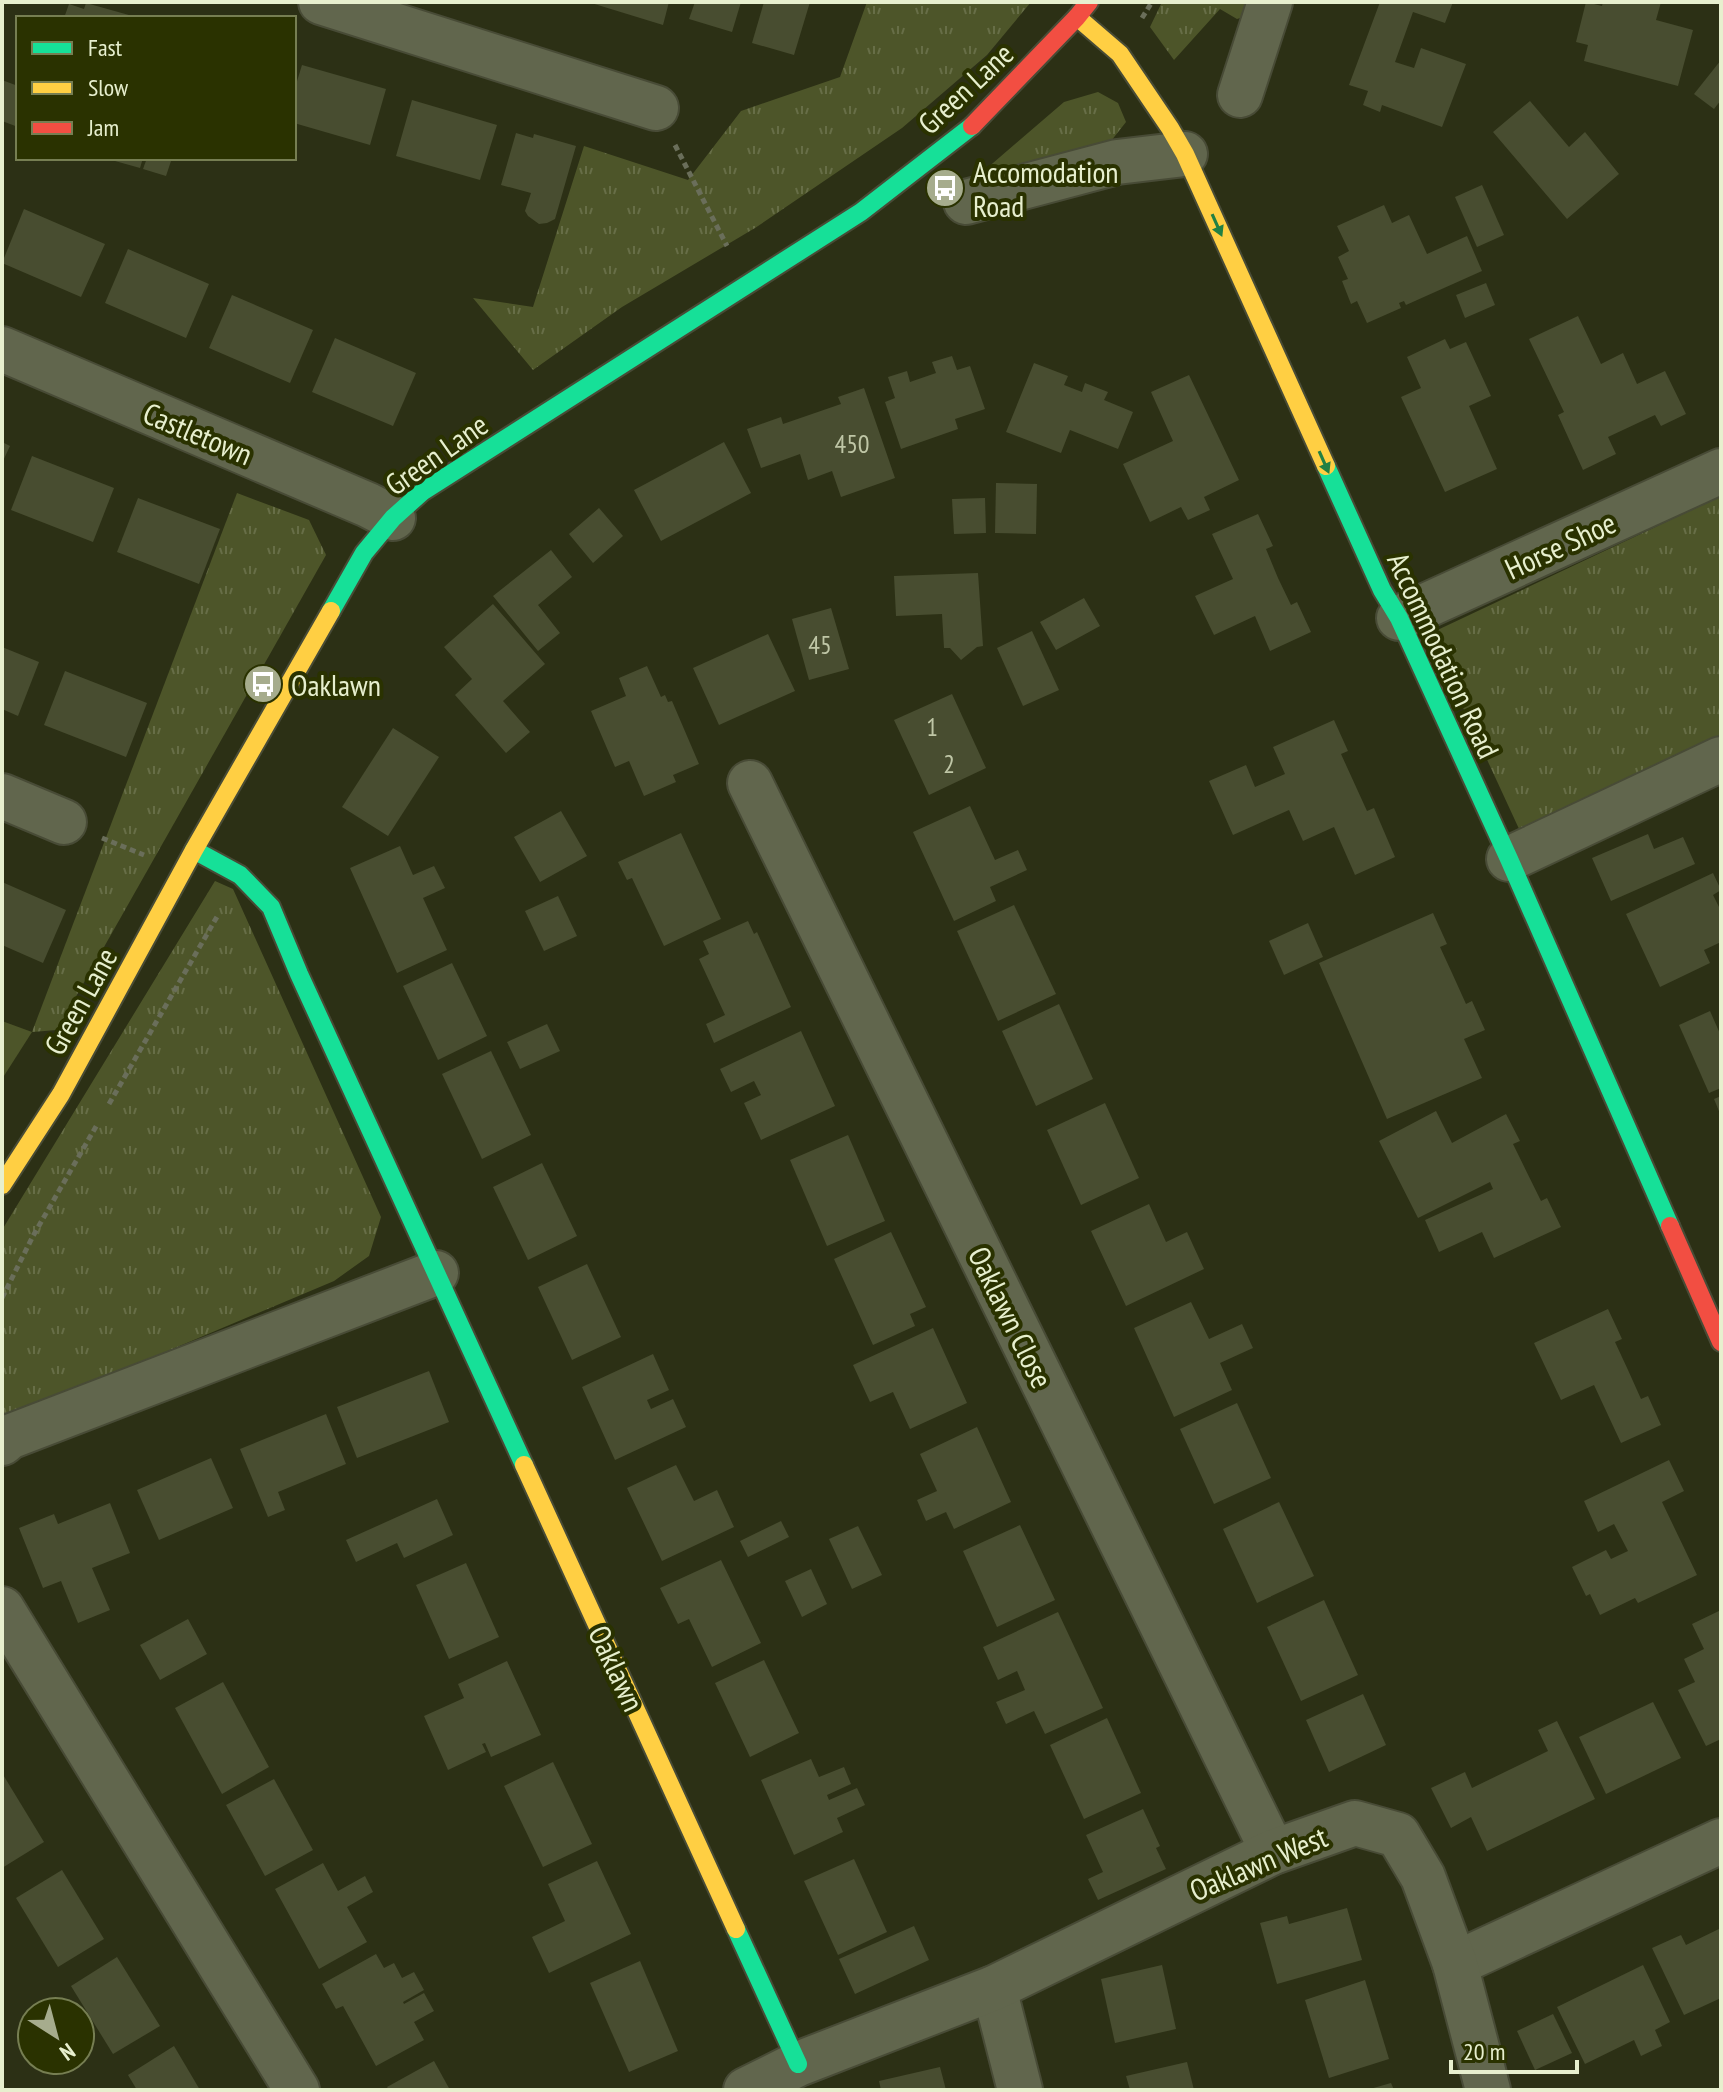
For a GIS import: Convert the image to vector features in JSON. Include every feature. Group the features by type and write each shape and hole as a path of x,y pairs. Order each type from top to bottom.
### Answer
{"street":[{"path":"321,2 656,108"},
{"path":"1240,95 1270,2"},
{"name":"Accommodation Road","path":"1083,10 1120,54 1185,154 1382,590 1399,618 1509,859 1721,1342"},
{"name":"Green Lane","path":"2,1185 61,1094 194,850 364,553 393,518 422,492 861,212 974,125 1083,10"},
{"path":"966,202 1117,162 1185,154"},
{"name":"Castletown","path":"2,349 393,518"},
{"name":"Horse Shoe","path":"1399,618 1721,471"},
{"path":"1509,859 1721,759"},
{"name":"Oaklawn Close","path":"750,783 1273,1852"},
{"path":"2,796 64,822"},
{"name":"Oaklawn","path":"194,850 240,875 271,907 798,2064"},
{"path":"2,1443 9,1437 436,1273"},
{"path":"2,1609 297,2090"},
{"name":"Oaklawn West","path":"746,2090 798,2064 994,1988 1273,1852 1355,1823 1398,1835 1423,1877 1455,1964 1488,2090"},
{"path":"1455,1964 1721,1841"},
{"path":"994,1988 1020,2090"}],"path":[{"path":"656,108 733,258"},
{"path":"64,822 184,871"},
{"path":"2,1298 33,1236 240,875"}],"green space":[{"path":"867,2 1031,2 987,55 902,128 755,228 622,307 533,370 473,298 533,307 584,146 688,180 741,111 840,77"},
{"path":"1162,2 1261,2 1259,12 1237,19 1220,9 1174,60 1150,27"},
{"path":"1098,92 1118,103 1126,122 1111,141 1012,166 964,188 1064,102"},
{"path":"237,493 309,520 326,555 57,1030 32,1032"},
{"path":"1721,496 1721,743 1520,831 1429,634"},
{"path":"215,881 233,889 381,1217 369,1256 334,1281 2,1423 2,1230"},
{"path":"2,1021 32,1032 2,1079"}],"building":[{"path":"588,2 669,2 663,25"},
{"path":"695,2 741,2 732,32 689,19"},
{"path":"764,2 810,2 794,55 752,43"},
{"path":"1380,2 1453,2 1445,23 1413,12 1395,62 1414,68 1421,48 1466,64 1442,127 1382,105 1380,112 1363,105 1368,91 1349,85"},
{"path":"1586,2 1602,6 1603,2 1661,2 1656,20 1693,30 1678,86 1584,61 1588,45 1576,42"},
{"path":"86,3 132,16 65,16 69,4 84,9"},
{"path":"1721,60 1721,100 1714,109 1694,94"},
{"path":"302,65 386,89 370,145 296,124 296,84"},
{"path":"2,80 16,85 16,126 2,121"},
{"path":"412,100 497,125 480,180 396,156"},
{"path":"1530,101 1569,147 1585,132 1619,174 1567,219 1493,132"},
{"path":"516,133 533,138 534,134 576,146 555,219 547,223 539,224 525,211 531,193 501,185"},
{"path":"115,160 142,160 140,168"},
{"path":"146,160 171,160 166,176 143,169"},
{"path":"1482,185 1504,235 1477,247 1455,197"},
{"path":"1384,205 1392,223 1409,215 1427,254 1467,236 1482,271 1406,305 1404,301 1399,303 1401,308 1367,323 1357,301 1351,304 1342,281 1348,279 1338,257 1349,251 1337,226"},
{"path":"24,209 105,244 81,297 2,263"},
{"path":"128,249 209,284 186,338 105,303"},
{"path":"1486,283 1495,305 1465,318 1456,295"},
{"path":"232,295 313,330 290,383 209,348"},
{"path":"1578,316 1601,364 1623,353 1637,384 1665,371 1686,414 1661,426 1655,415 1608,437 1616,454 1583,470 1558,415 1564,412 1529,339"},
{"path":"335,338 416,373 393,426 312,392"},
{"path":"1445,339 1450,349 1466,342 1491,396 1469,406 1497,469 1445,492 1401,397 1421,388 1407,357"},
{"path":"952,356 957,370 970,366 985,409 955,419 958,429 901,449 885,402 895,398 888,377 907,371 910,382 936,373 932,362"},
{"path":"1034,363 1068,376 1064,385 1082,392 1085,383 1108,392 1104,400 1133,412 1118,449 1070,430 1061,453 1006,432"},
{"path":"1189,375 1239,480 1204,497 1210,510 1188,520 1181,507 1150,522 1123,464 1173,441 1151,392"},
{"path":"864,388 895,478 841,497 832,471 808,480 800,454 761,468 747,429 781,417 783,424 841,404 838,397"},
{"path":"2,442 10,446 2,463"},
{"path":"724,442 751,493 661,541 634,490"},
{"path":"32,456 114,488 93,542 11,510"},
{"path":"996,483 1037,484 1036,534 995,533"},
{"path":"138,498 220,529 199,584 117,552"},
{"path":"985,498 986,533 954,534 952,499"},
{"path":"599,508 623,536 593,563 569,534"},
{"path":"1258,514 1273,546 1266,549 1278,578 1291,605 1297,602 1311,632 1270,651 1255,616 1214,635 1195,596 1233,579 1212,534"},
{"path":"551,550 572,577 538,605 560,633 538,651 493,596"},
{"path":"978,573 983,646 961,660 950,648 944,648 942,614 896,616 894,576"},
{"path":"1084,598 1100,626 1056,650 1040,622"},
{"path":"493,604 545,664 503,701 530,732 506,753 455,695 472,679 444,647"},
{"path":"831,608 849,669 809,680 792,619"},
{"path":"1032,631 1059,690 1023,706 997,648"},
{"path":"768,634 795,691 719,725 693,668"},
{"path":"2,647 39,662 18,716 2,709"},
{"path":"647,666 661,697 665,695 668,702 672,701 699,764 673,775 676,782 644,796 629,761 615,767 591,711 626,696 619,678"},
{"path":"65,671 147,703 126,757 44,725"},
{"path":"952,694 986,768 929,795 894,720"},
{"path":"1334,720 1348,751 1341,754 1367,811 1374,808 1395,857 1355,875 1334,827 1303,841 1289,810 1233,835 1209,781 1246,765 1255,787 1285,774 1273,747"},
{"path":"393,728 439,757 388,836 342,807"},
{"path":"970,806 995,860 1018,850 1027,870 990,887 996,901 954,921 913,832"},
{"path":"561,811 587,856 540,882 514,837"},
{"path":"681,833 721,919 664,946 632,878 627,880 618,862"},
{"path":"1648,834 1654,849 1683,837 1695,864 1611,901 1592,858"},
{"path":"400,846 413,875 434,866 445,888 423,898 447,950 397,973 350,868"},
{"path":"1713,873 1721,890 1713,895 1721,911 1721,942 1704,950 1710,963 1660,987 1626,914"},
{"path":"2,882 66,910 43,963 2,945"},
{"path":"558,896 577,936 544,951 525,911"},
{"path":"1014,905 1056,994 998,1021 957,931"},
{"path":"1433,913 1447,944 1440,947 1466,1004 1472,1001 1485,1030 1464,1039 1482,1078 1387,1119 1319,963"},
{"path":"748,921 754,934 757,932 791,1007 714,1043 706,1024 725,1015 699,959 709,954 703,941"},
{"path":"1308,923 1323,957 1284,975 1269,941"},
{"path":"452,963 487,1036 438,1060 403,986"},
{"path":"1059,1004 1093,1079 1036,1106 1002,1031"},
{"path":"1710,1011 1721,1036 1721,1088 1709,1093 1679,1025"},
{"path":"547,1024 560,1051 520,1069 507,1042"},
{"path":"801,1031 835,1106 761,1140 744,1103 761,1095 754,1081 731,1092 720,1069"},
{"path":"491,1051 531,1135 482,1159 442,1074"},
{"path":"1721,1096 1721,1116 1714,1099"},
{"path":"1105,1103 1139,1178 1081,1205 1047,1130"},
{"path":"1436,1111 1452,1143 1506,1114 1520,1141 1513,1144 1541,1201 1547,1198 1561,1227 1494,1258 1482,1232 1439,1252 1425,1220 1493,1189 1490,1182 1418,1218 1379,1141"},
{"path":"848,1135 885,1221 827,1246 790,1160"},
{"path":"542,1163 577,1236 528,1260 493,1187"},
{"path":"1149,1204 1166,1242 1187,1232 1204,1269 1126,1306 1091,1231"},
{"path":"891,1232 926,1307 910,1314 915,1326 873,1345 834,1259"},
{"path":"587,1264 621,1337 572,1360 538,1287"},
{"path":"1191,1302 1209,1339 1242,1324 1253,1348 1220,1363 1232,1390 1174,1417 1134,1328"},
{"path":"1608,1309 1622,1339 1615,1342 1641,1399 1648,1396 1661,1425 1621,1443 1594,1385 1561,1400 1534,1343"},
{"path":"933,1328 967,1403 910,1429 893,1392 870,1402 853,1365"},
{"path":"653,1354 669,1390 647,1400 651,1409 673,1399 686,1427 615,1460 582,1387"},
{"path":"429,1371 449,1422 357,1458 337,1407"},
{"path":"1237,1403 1271,1478 1214,1504 1180,1429"},
{"path":"326,1414 346,1464 278,1492 285,1510 268,1517 240,1449"},
{"path":"977,1427 1011,1502 954,1529 946,1512 926,1521 917,1500 937,1491 920,1454"},
{"path":"211,1458 233,1508 159,1540 137,1490"},
{"path":"1669,1460 1684,1491 1662,1502 1697,1575 1638,1603 1635,1598 1600,1615 1590,1594 1586,1596 1572,1567 1606,1550 1611,1559 1628,1551 1614,1524 1598,1532 1584,1501"},
{"path":"676,1465 694,1501 717,1490 734,1527 662,1561 627,1488"},
{"path":"437,1499 453,1535 404,1558 397,1543 356,1562 346,1540"},
{"path":"1279,1502 1314,1576 1257,1603 1223,1529"},
{"path":"110,1503 130,1553 92,1568 110,1610 78,1623 61,1581 43,1588 19,1528 54,1514 58,1524"},
{"path":"781,1521 789,1537 748,1557 740,1541"},
{"path":"1020,1525 1055,1600 997,1627 963,1551"},
{"path":"858,1526 882,1575 852,1589 829,1539"},
{"path":"721,1560 761,1643 712,1667 689,1619 678,1624 660,1588"},
{"path":"466,1563 499,1637 449,1659 416,1585"},
{"path":"811,1569 827,1604 802,1617 785,1581"},
{"path":"1324,1600 1358,1675 1301,1701 1267,1627"},
{"path":"1721,1610 1721,1739 1706,1746 1678,1690 1695,1682 1684,1659 1704,1649 1692,1624"},
{"path":"1058,1612 1103,1708 1045,1734 1034,1711 1006,1724 996,1702 1025,1690 1017,1671 998,1680 983,1647"},
{"path":"188,1619 207,1654 160,1680 140,1645"},
{"path":"764,1660 799,1733 750,1757 715,1683"},
{"path":"507,1661 541,1735 491,1757 485,1743 482,1744 486,1752 448,1770 424,1716 464,1698 458,1684"},
{"path":"223,1682 269,1767 222,1794 175,1708"},
{"path":"1363,1694 1386,1745 1329,1772 1306,1720"},
{"path":"1653,1702 1681,1758 1606,1794 1579,1737"},
{"path":"1107,1718 1141,1793 1084,1819 1050,1745"},
{"path":"1557,1721 1595,1799 1487,1851 1471,1817 1451,1828 1431,1788 1465,1772 1472,1788 1548,1751 1538,1730"},
{"path":"811,1759 819,1777 844,1767 851,1784 827,1795 829,1800 857,1788 865,1805 837,1818 843,1832 794,1855 761,1780"},
{"path":"553,1762 592,1844 543,1867 504,1786"},
{"path":"2,1773 44,1842 2,1868"},
{"path":"274,1779 313,1850 265,1876 226,1805"},
{"path":"1143,1809 1160,1846 1156,1848 1166,1869 1098,1900 1088,1879 1103,1872 1086,1835"},
{"path":"854,1859 887,1932 838,1955 804,1881"},
{"path":"597,1861 631,1934 549,1973 532,1937 565,1921 548,1884"},
{"path":"323,1863 338,1891 365,1876 373,1892 347,1907 367,1942 319,1969 275,1889"},
{"path":"62,1870 104,1939 58,1967 16,1898"},
{"path":"1347,1908 1362,1960 1277,1984 1260,1923 1287,1916 1289,1924"},
{"path":"914,1926 929,1960 855,1994 839,1959"},
{"path":"1721,1928 1721,1998 1684,2015 1652,1948 1681,1935 1686,1945"},
{"path":"376,1954 384,1968 394,1963 402,1978 414,1972 424,1990 404,2004 424,1993 434,2011 414,2022 424,2040 376,2066 343,2006 336,2009 322,1984"},
{"path":"117,1957 160,2026 113,2054 96,2026 96,1996 77,1996 71,1986"},
{"path":"640,1961 678,2051 629,2072 590,1983"},
{"path":"1162,1965 1176,2029 1115,2043 1101,1979"},
{"path":"1643,1965 1670,2022 1655,2030 1662,2046 1641,2056 1634,2040 1585,2064 1557,2007"},
{"path":"1365,1980 1389,2059 1329,2078 1305,2000"},
{"path":"1553,2014 1572,2053 1535,2070 1517,2031"},
{"path":"174,2046 200,2090 137,2090 128,2075"},
{"path":"434,2061 450,2090 389,2090 387,2087"},
{"path":"1187,2062 1194,2090 1130,2090 1126,2076"},
{"path":"940,2067 946,2090 881,2090 879,2081"},
{"path":"1391,2083 1394,2090 1370,2090 1370,2089"}],"traffic: fast":[{"path":"331,611 364,553 393,518 422,492 861,212 972,126"},
{"path":"1326,466 1509,859 1670,1226"},
{"path":"194,850 240,875 271,907 524,1465"},
{"path":"736,1929 798,2064"}],"traffic: slow":[{"path":"1077,17 1120,54 1185,154 1326,466"},
{"path":"2,1185 61,1094 194,850 331,611"},
{"path":"524,1465 736,1929"}],"traffic: jam":[{"path":"972,126 1089,2"},
{"path":"1670,1226 1721,1342"}],"place":[{"name":"Accomodation Road","path":"945,188"},
{"name":"Oaklawn","path":"263,684"}]}
